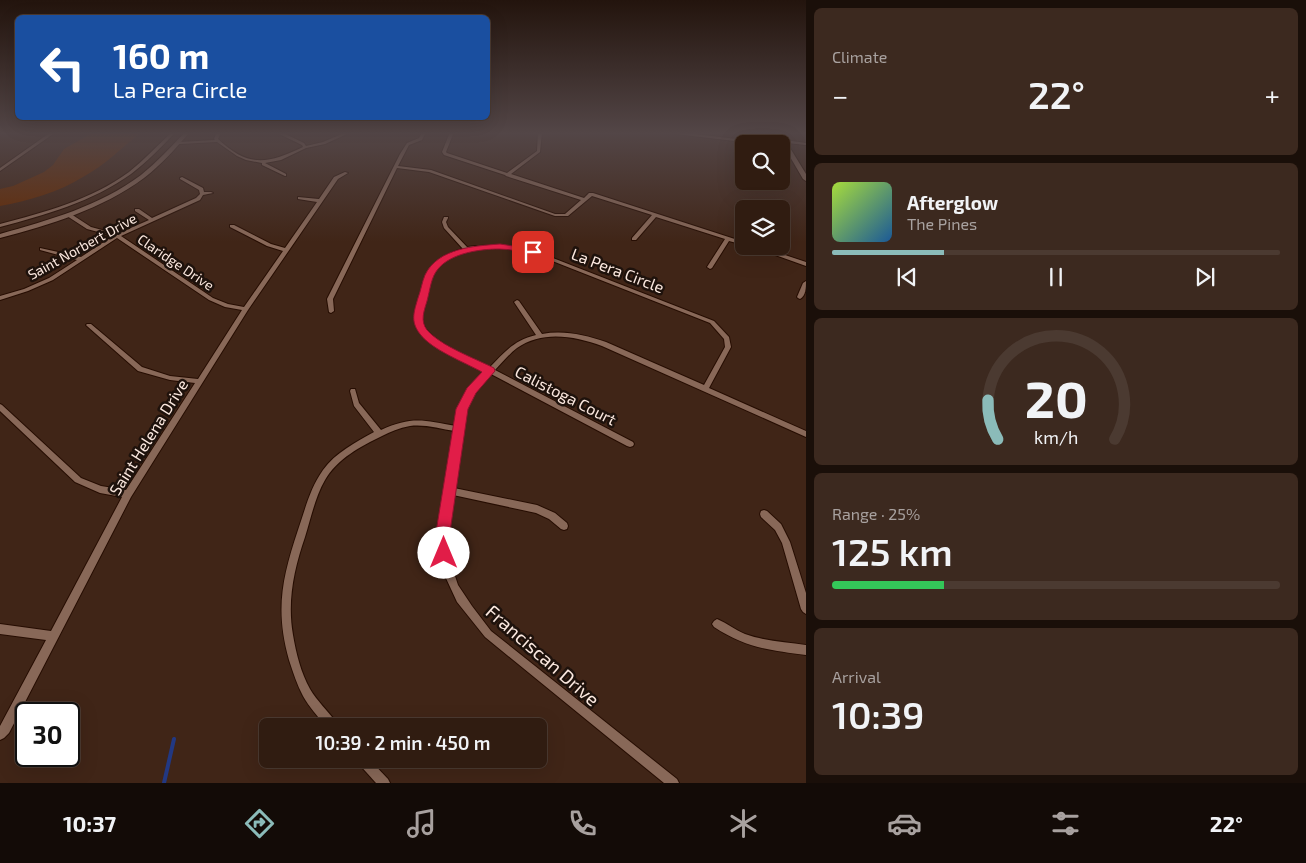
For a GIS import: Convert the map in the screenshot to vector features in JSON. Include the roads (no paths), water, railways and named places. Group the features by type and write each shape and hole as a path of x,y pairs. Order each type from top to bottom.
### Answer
{"street":[{"path":"0,226 62,207 107,187 134,169"},
{"path":"0,236 89,207 131,184 151,169"},
{"path":"272,169 285,175"},
{"path":"331,311 330,299 395,169"},
{"path":"409,169 430,171 555,215 566,215 591,194 735,241"},
{"path":"488,169 584,200"},
{"path":"507,175 516,169"},
{"name":"Saint Helena Drive","path":"0,734 54,636 128,494 198,381 246,309 336,178 346,173"},
{"path":"182,178 194,183 201,189 202,194 211,193"},
{"name":"Saint Norbert Drive","path":"0,298 26,290 50,279 117,236 185,205 202,194"},
{"path":"300,198 321,201"},
{"path":"137,210 152,220"},
{"name":"Claridge Drive","path":"69,214 88,228 117,236 211,299 227,306 246,309"},
{"path":"634,239 655,215"},
{"path":"446,218 444,222 446,227 467,250"},
{"path":"232,226 269,245 287,250"},
{"path":"710,267 728,239"},
{"name":"La Pera Circle","path":"490,371 435,342 424,333 419,324 418,316 430,275 436,266 446,258 467,250 500,246 533,252 712,322 727,338 728,347 706,389"},
{"path":"42,249 81,260"},
{"path":"779,255 806,264"},
{"path":"800,297 806,284"},
{"path":"517,302 540,336"},
{"path":"90,324 140,370 170,378 198,381"},
{"name":"Franciscan Drive","path":"673,783 488,634 466,608 448,576 443,532 462,409 471,391 511,349 524,341 540,336 557,334 588,338 806,434"},
{"name":"Calistoga Court","path":"490,371 630,444"},
{"path":"354,391 356,404 380,434"},
{"path":"0,408 78,480 100,489 128,494"},
{"path":"326,718 307,692 294,660 287,633 286,599 289,568 317,490 326,472 340,458 380,434 412,423 459,429"},
{"path":"449,491 537,509 552,516 564,526"},
{"path":"764,514 778,527 786,542 806,609"},
{"path":"717,624 734,635 753,643 806,650"},
{"path":"0,629 54,636"},
{"path":"370,768 384,783"}],"waterway":[{"path":"164,783 174,739"}]}
